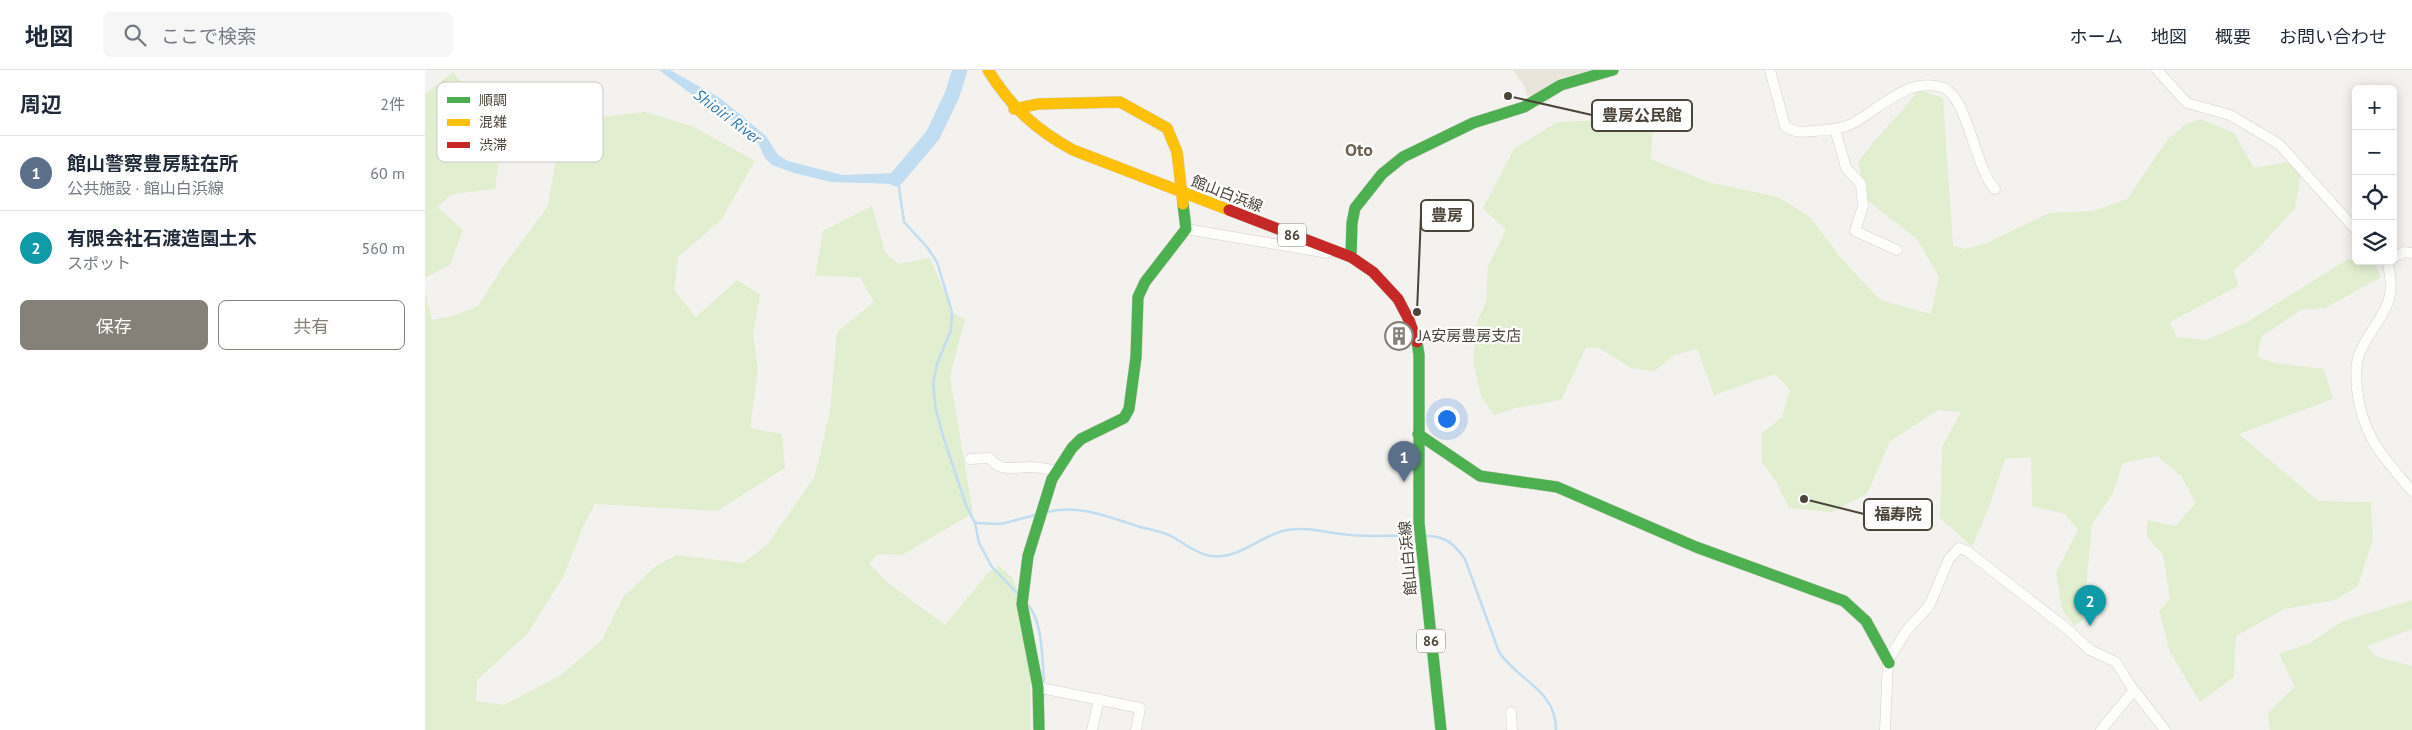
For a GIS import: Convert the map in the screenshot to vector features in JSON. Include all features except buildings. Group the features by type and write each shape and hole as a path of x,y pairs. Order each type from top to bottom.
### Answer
{"street":[{"name":"館山白浜線","path":"988,70 1002,95 1014,109 1043,135 1073,150 1351,257 1384,283 1405,309 1412,323 1419,355 1419,522 1441,730"},
{"path":"1186,229 1351,257 1352,223 1355,208 1382,174 1403,157 1473,123 1524,107 1561,86 1613,70"},
{"path":"1769,70 1785,126 1799,132 1835,129 1854,123 1879,105 1910,88 1932,85 1944,87 1952,93 1967,121 1984,176 1995,189"},
{"path":"2157,70 2187,103 2230,115 2279,144 2352,226"},
{"path":"1014,109 1038,104 1120,102 1167,128 1177,152 1186,229 1145,282 1138,297 1136,357 1129,409 1124,418 1081,439 1072,448 1057,471 1043,504 1028,556 1022,604 1043,688 1039,730"},
{"path":"1835,129 1846,168 1861,184 1863,206 1855,231 1897,250"},
{"path":"2397,256 2404,252 2412,253"},
{"path":"2388,265 2391,286 2389,304 2358,356 2357,390 2362,420 2370,438 2386,462 2412,491"},
{"path":"1418,434 1480,476 1557,487 1696,547 1835,597 1851,606 1866,621 1889,663"},
{"path":"970,459 990,458 995,465 1007,469 1030,467 1057,471"},
{"path":"1885,730 1889,660 1907,630 1929,606 1949,559 1959,548 1967,551 2066,628 2090,650 2116,662 2134,690 2165,730"},
{"path":"1043,688 1140,708 1136,730"},
{"path":"2101,730 2134,690"},
{"path":"1092,730 1099,699"},
{"path":"1511,712 1512,730"}],"shaded area":[{"path":"1513,70 1590,70 1560,78 1542,92 1527,96 1524,85"}],"green space":[{"path":"453,72 461,82 440,82"},
{"path":"437,85 437,162 499,162 495,189 452,194 437,207 463,230 450,265 425,278 425,94"},
{"path":"1918,90 1943,98 1953,246 1965,249 1987,243 2049,213 2093,211 2127,199 2168,139 2186,124 2201,119 2234,133 2254,168 2295,161 2301,174 2295,208 2257,250 2234,270 2238,286 2170,322 2177,337 2206,340 2247,322 2348,259 2352,259 2352,265 2376,265 2381,277 2325,308 2301,310 2262,336 2257,357 2275,363 2324,369 2333,399 2239,434 2318,501 2371,502 2373,539 2358,586 2335,600 2284,609 2236,636 2234,677 2200,702 2170,652 2159,611 2170,599 2163,555 2147,537 2147,520 2175,526 2196,503 2181,476 2157,456 2123,463 2112,495 2092,524 2083,620 2074,626 2062,609 2056,573 2078,530 2065,514 2032,506 2031,457 2005,459 1989,507 1972,547 1940,518 1942,447 1961,412 1938,410 1890,441 1867,494 1831,512 1789,508 1777,483 1762,462 1762,433 1782,417 1790,390 1775,374 1714,395 1697,349 1674,355 1655,371 1631,368 1599,348 1586,348 1561,400 1516,408 1494,415 1481,396 1474,366 1477,322 1486,302 1488,266 1506,230 1483,208 1514,149 1557,122 1633,119 1653,131 1651,159 1708,182 1778,197 1810,217 1841,258 1880,300 1931,314 1939,277 1917,239 1868,201 1858,163"},
{"path":"645,112 692,126 755,161 721,220 678,257 674,290 696,317 737,280 760,295 753,334 758,370 750,428 782,434 785,468 717,511 595,504 584,524 563,577 528,633 477,680 476,701 504,705 561,675 602,640 623,597 657,565 677,555 743,563 768,544 815,476 830,411 837,332 874,302 860,277 815,276 823,231 872,206 885,252 898,264 930,258 953,313 965,319 950,377 973,513 902,555 878,554 869,563 887,582 945,625 988,573 999,566 1012,578 1030,618 1030,730 425,730 425,291 432,320 453,316 478,306 502,268 548,206 555,162 603,162 603,116"},
{"path":"2412,600 2412,629 2367,646 2375,656 2412,666 2412,730 2270,730 2268,712 2295,687 2279,654 2310,643 2343,621"}],"water":[{"path":"659,70 670,70 720,98 766,136 778,155 788,161 842,175 896,173 910,164 907,171 896,184 831,182 794,173 772,165 765,158 755,136 698,99"}],"waterway":[{"name":"Shioiri River","path":"896,179 933,135 952,95 960,70"},
{"path":"898,180 904,222 927,247 937,262 952,312 951,330 937,364 933,384 936,410 943,436 966,505 975,523 979,543 992,567 1019,595"},
{"path":"1047,512 1071,510 1094,513 1155,530 1173,537 1201,553 1217,556 1238,552 1267,537 1295,529 1360,536 1416,536"},
{"path":"975,523 1001,524 1035,515"},
{"path":"1427,536 1439,537 1449,542 1465,559 1499,652 1516,671 1543,695 1550,705 1556,730"},
{"path":"1027,604 1032,611 1039,630 1044,681"}],"traffic: fast":[{"path":"1351,257 1352,223 1355,208 1382,174 1403,157 1473,123 1524,107 1561,85 1613,70"},
{"path":"1039,730 1038,687 1022,604 1028,556 1052,479 1072,448 1081,439 1124,418 1129,409 1136,357 1138,297 1145,282 1186,229 1183,204"},
{"path":"1417,342 1419,355 1419,523 1441,730"},
{"path":"1418,434 1480,476 1557,487 1696,547 1844,601 1866,621 1889,663"}],"traffic: slow":[{"path":"988,70 1005,95 1025,116 1047,134 1073,150 1229,210"},
{"path":"1014,109 1038,104 1120,102 1167,128 1177,152 1183,204"}],"traffic: jam":[{"path":"1229,210 1351,257 1373,272 1398,299 1409,320 1417,342"}],"place":[{"name":"豊房公民館","path":"1508,96"},
{"name":"豊房","path":"1417,312"},
{"name":"JA安房豊房支店","path":"1399,336"},
{"name":"館山警察豊房駐在所","path":"1404,482"},
{"name":"福寿院","path":"1804,499"},
{"name":"有限会社石渡造園土木","path":"2090,626"}],"district":[{"name":"Oto","path":"1359,150"}]}
